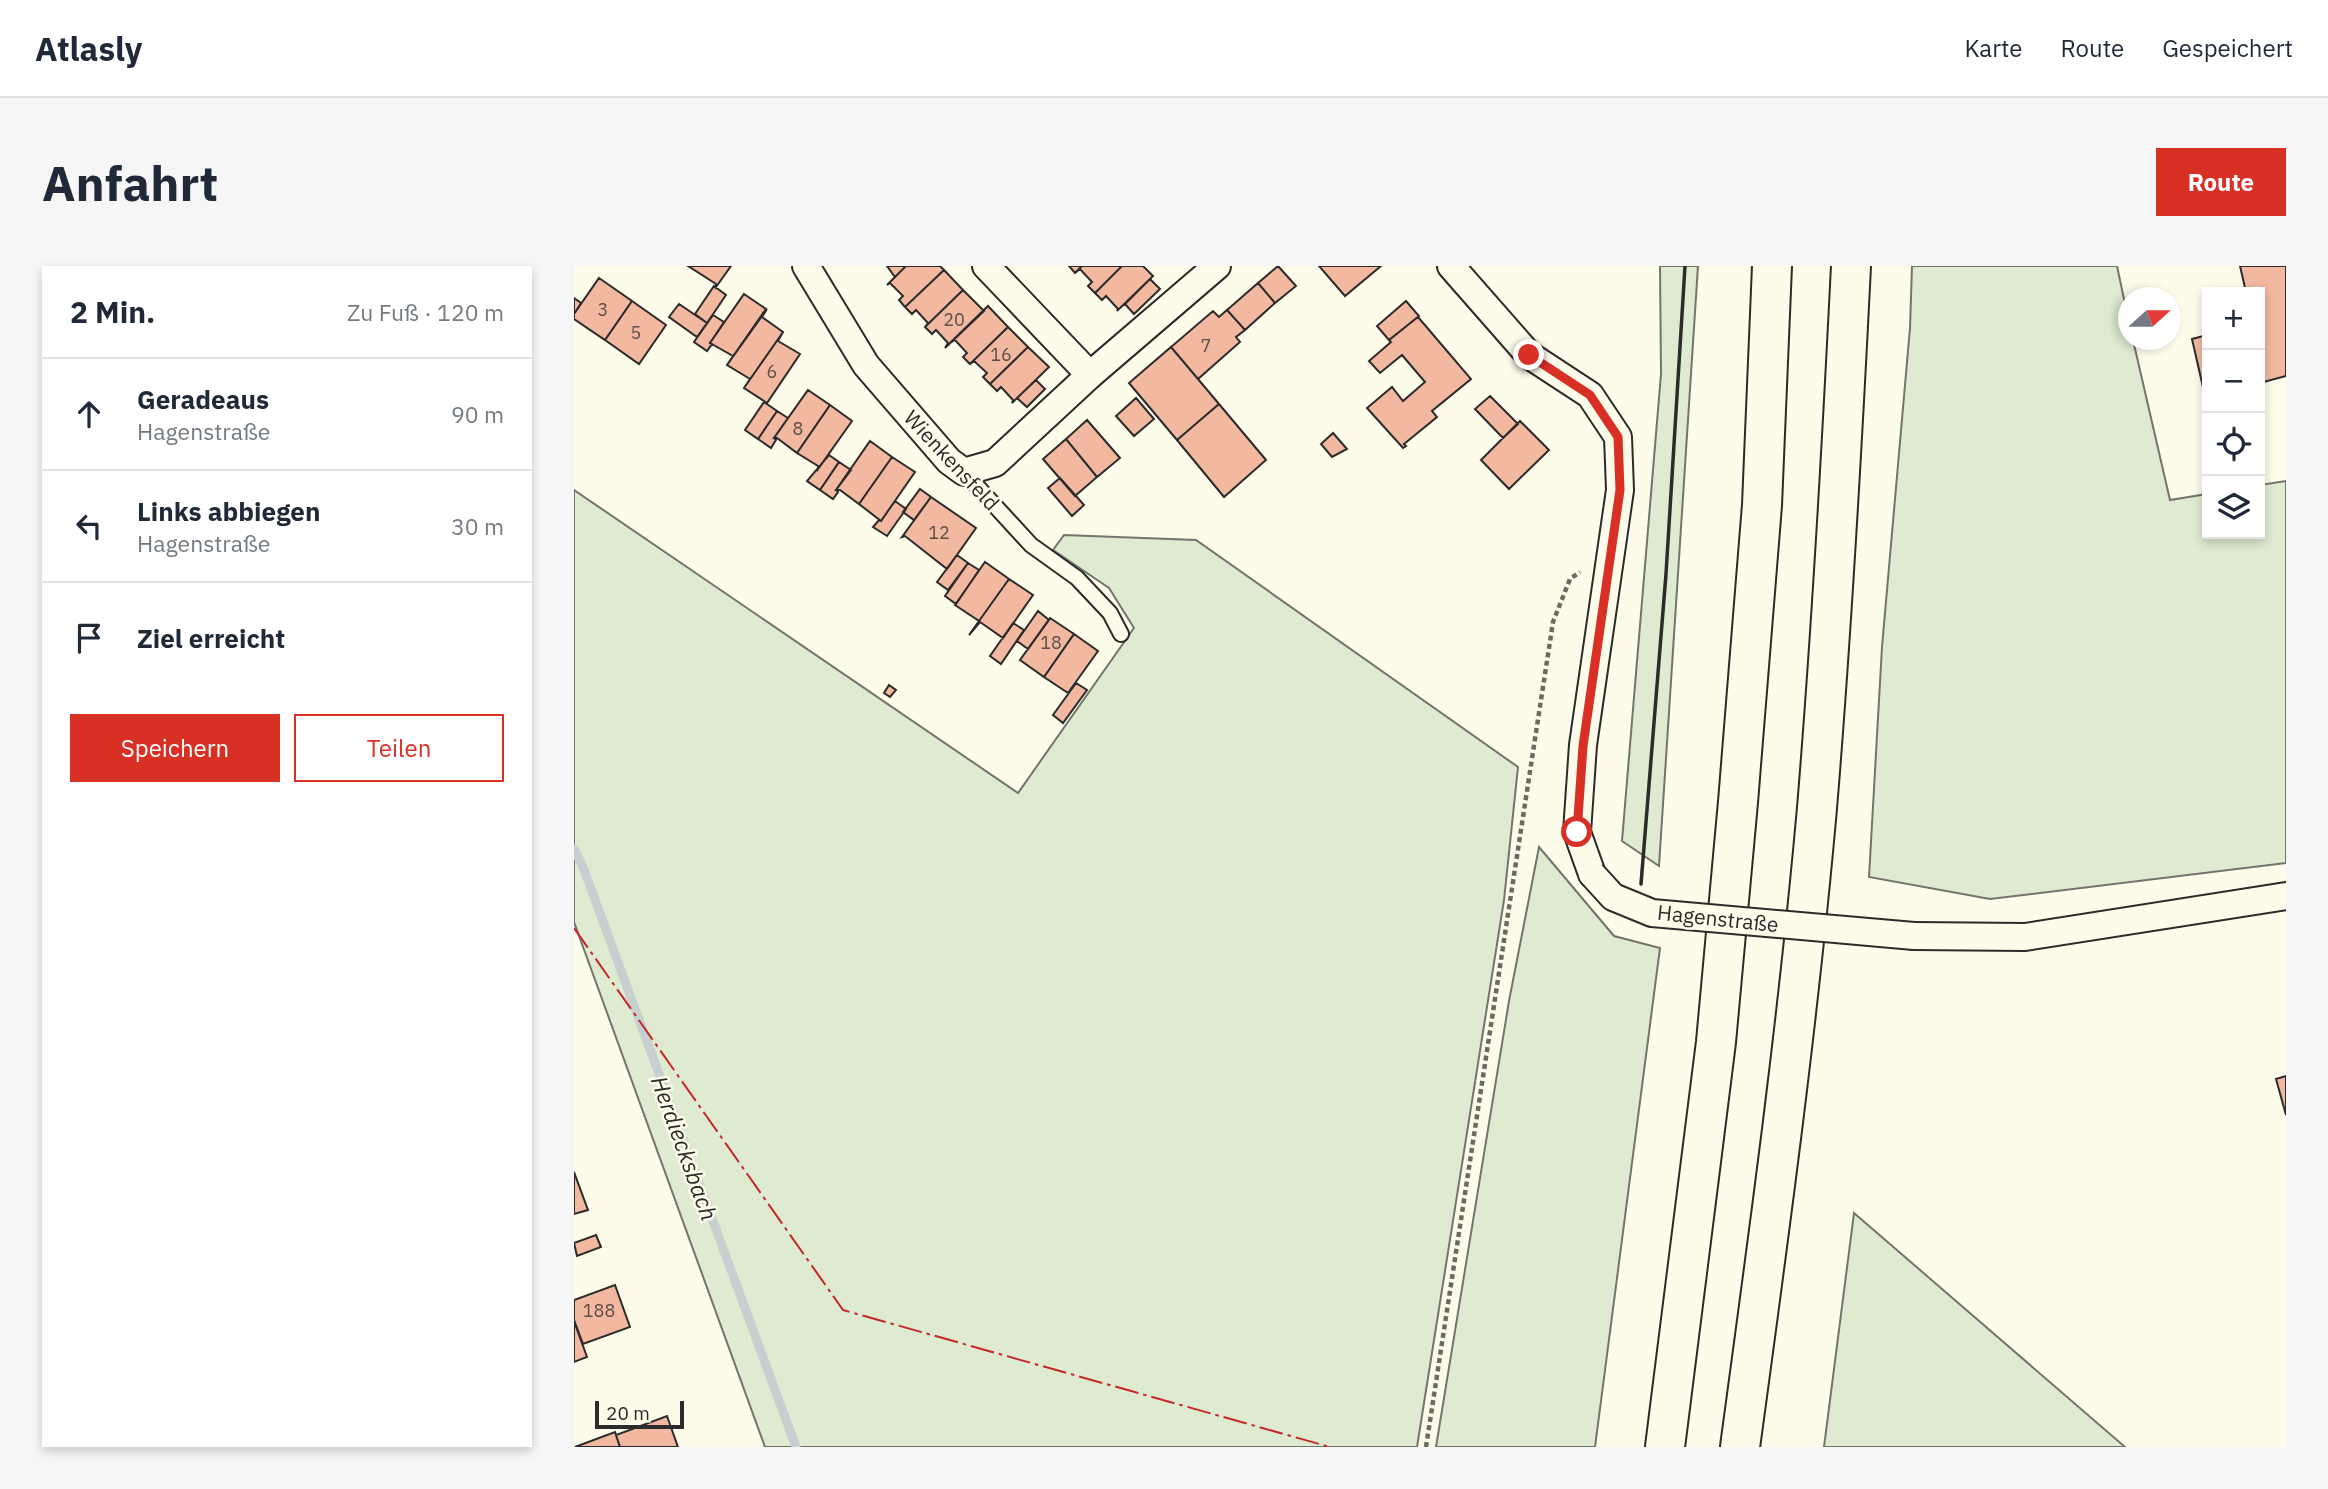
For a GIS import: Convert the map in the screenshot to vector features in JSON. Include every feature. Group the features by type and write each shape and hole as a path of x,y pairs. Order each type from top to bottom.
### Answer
{"highway":[{"path":"1665,1447 1716,1042 1738,802 1762,505 1772,266"},
{"path":"1740,1447 1785,1109 1817,808 1840,492 1851,266"}],"street":[{"name":"Wienkensfeld","path":"806,266 866,365 949,461 964,472"},
{"path":"986,266 1090,375"},
{"name":"Hagenstraße","path":"1451,266 1529,355 1590,395 1618,437 1620,490 1583,746 1577,832 1592,874 1613,897 1653,913 1914,936 2025,937 2286,896"},
{"path":"964,472 995,463 1198,272"}],"lane":[{"name":"Wienkensfeld","path":"964,472 1031,545 1077,578 1110,613 1121,634"}],"path":[{"path":"1426,1447 1553,622"}],"green space":[{"path":"1660,266 1698,266 1659,866 1622,841 1661,374"},
{"path":"1912,266 2117,266 2121,287 2118,287 2118,350 2135,350 2170,500 2202,495 2202,539 2265,539 2265,484 2286,481 2286,863 1990,899 1869,877 1882,647 1910,328"},
{"path":"574,490 1018,793 1134,628 1109,588 1053,550 1064,535 1196,540 1518,767 1504,900 1417,1447 765,1447 574,922"},
{"path":"1539,847 1614,936 1660,948 1595,1447 1436,1447 1509,1001"},
{"path":"1854,1213 2125,1447 1824,1447"}],"building":[{"path":"688,266 731,266 716,287 716,284"},
{"path":"887,266 906,266 895,277"},
{"path":"906,266 940,266 944,270 905,307 899,300 903,296 890,283 887,285"},
{"path":"1069,266 1082,266 1075,273"},
{"path":"1082,266 1122,266 1095,293 1088,286 1092,282 1080,269 1075,273"},
{"path":"1122,266 1143,266 1153,276 1117,311 1106,296 1102,300 1095,293"},
{"path":"1278,266 1296,286 1275,303 1258,283"},
{"path":"1319,266 1381,266 1345,296"},
{"path":"2240,266 2286,266 2286,376 2265,382 2265,287 2245,287"},
{"path":"944,270 963,290 925,327 928,323 916,310 912,314 905,307"},
{"path":"599,278 632,301 605,340 574,319 574,314"},
{"path":"1150,279 1160,289 1134,314 1125,304"},
{"path":"1258,283 1275,303 1245,330 1227,310"},
{"path":"714,286 726,295 707,323 695,314"},
{"path":"963,290 984,311 945,348 948,343 936,330 932,334 925,327"},
{"path":"744,294 766,309 727,365 733,356 710,343"},
{"path":"574,298 581,303 574,314"},
{"path":"632,301 666,325 639,364 605,340"},
{"path":"1406,301 1419,316 1389,340 1377,326"},
{"path":"679,304 707,323 697,337 669,317"},
{"path":"988,306 1008,327 970,364 963,357 967,353 955,340 950,343"},
{"path":"767,309 762,317 783,332 744,388 750,379 727,365"},
{"path":"1227,310 1245,330 1236,337 1240,342 1198,379 1171,347 1213,311 1219,317"},
{"path":"713,315 724,322 707,351 694,342"},
{"path":"1418,317 1471,379 1432,411 1437,417 1404,444 1406,446 1403,448 1367,408 1392,387 1403,401 1425,382 1402,355 1380,373 1369,361 1391,342 1389,340"},
{"path":"1008,327 1028,347 990,384 983,377 987,373 974,361 970,364"},
{"path":"783,332 778,341 800,354 767,403 744,388"},
{"path":"2202,336 2202,383 2192,339"},
{"path":"1028,347 1049,367 1012,403 1013,400 1001,387 997,391 990,384"},
{"path":"1171,347 1219,404 1177,440 1129,383"},
{"path":"1036,380 1045,389 1027,407 1017,398"},
{"path":"808,390 830,405 797,453 774,438"},
{"path":"1490,396 1518,424 1503,438 1475,409"},
{"path":"1136,398 1154,419 1134,436 1116,416"},
{"path":"764,402 777,411 758,439 745,430"},
{"path":"1219,404 1266,460 1224,497 1177,440"},
{"path":"830,405 852,421 818,469 818,466 797,453"},
{"path":"777,411 788,418 774,438 776,440 771,448 758,439"},
{"path":"1087,420 1120,458 1097,477 1066,439"},
{"path":"1520,421 1549,450 1509,489 1481,460"},
{"path":"1333,433 1347,449 1332,457 1321,444"},
{"path":"1066,439 1097,477 1075,496 1043,459"},
{"path":"870,441 892,457 859,504 836,490"},
{"path":"829,455 839,462 820,490 807,481"},
{"path":"892,457 915,472 881,521 859,504"},
{"path":"839,462 851,470 836,490 838,492 833,499 820,490"},
{"path":"1060,478 1084,505 1072,516 1048,488"},
{"path":"920,489 931,497 914,520 903,512"},
{"path":"931,497 976,528 947,569 905,536 902,537"},
{"path":"895,501 906,509 887,536 873,527 881,521"},
{"path":"957,555 968,563 948,590 937,582"},
{"path":"985,562 1009,579 979,621 955,605"},
{"path":"968,563 979,570 956,604 945,596"},
{"path":"1009,579 1033,595 1003,638 980,622 969,635"},
{"path":"1038,611 1049,620 1028,649 1017,641"},
{"path":"1050,618 1074,634 1044,677 1020,660"},
{"path":"1013,623 1024,630 1001,664 990,656"},
{"path":"1074,634 1098,651 1068,693 1044,677"},
{"path":"1076,683 1087,690 1063,723 1053,715"},
{"path":"889,685 896,690 890,697 884,693"},
{"path":"2286,1076 2286,1115 2276,1079"},
{"path":"574,1172 588,1210 574,1214"},
{"path":"596,1235 601,1247 577,1256 574,1243"},
{"path":"615,1285 630,1327 583,1344 574,1320 574,1300"},
{"path":"574,1321 587,1357 574,1362"},
{"path":"667,1416 678,1447 620,1447 616,1435"},
{"path":"615,1432 620,1447 575,1447"}],"waterway":[{"name":"Herdiecksbach","path":"574,849 583,867 796,1447"}],"wall":[{"path":"1641,884 1666,574 1685,266"}],"power":[{"path":"574,928 843,1310 1330,1447"}],"route":[{"path":"1529,355 1590,395 1618,437 1620,490 1583,746 1577,832"}]}
